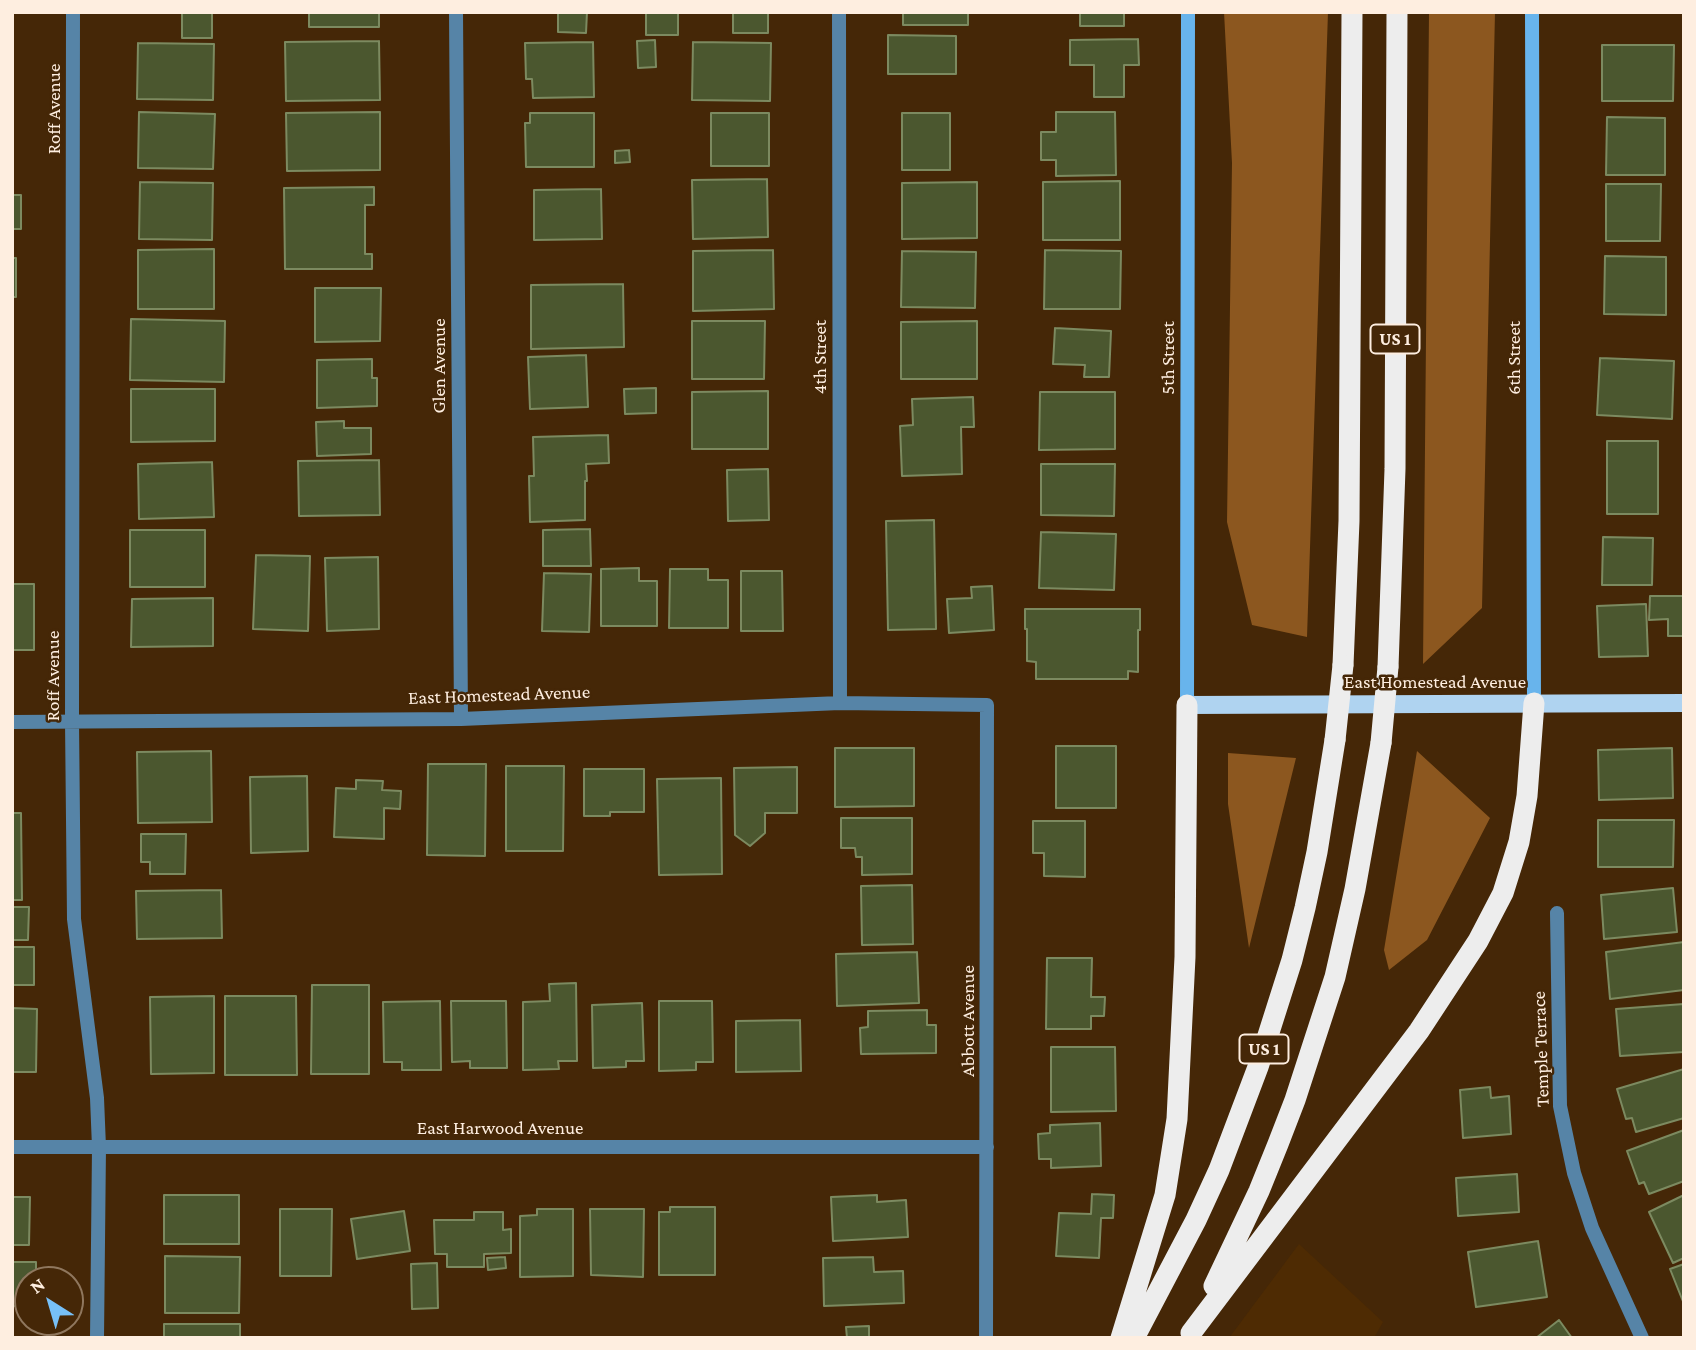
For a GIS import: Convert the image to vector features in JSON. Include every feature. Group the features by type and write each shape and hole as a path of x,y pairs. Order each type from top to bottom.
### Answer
{"highway":[{"name":"US 1","path":"1134,1338 1219,1170 1258,1067 1292,960 1317,852 1335,740 1343,665 1349,521 1352,12"},
{"name":"US 1","path":"1189,1335 1259,1191 1296,1100 1335,977 1345,935 1381,743 1388,667 1395,470 1397,12"},
{"path":"1189,1335 1419,1031 1478,941 1503,893 1519,842 1527,796 1534,703"},
{"path":"1121,1338 1165,1195 1177,1119 1186,945 1187,705"}],"main road":[{"name":"5th Street","path":"1187,705 1188,12"},
{"name":"6th Street","path":"1532,12 1534,703"},
{"name":"East Homestead Avenue","path":"1187,705 1684,703"}],"street":[{"name":"Roff Avenue","path":"73,12 74,919 97,1098 97,1338"},
{"name":"Glen Avenue","path":"456,12 461,719"},
{"name":"4th Street","path":"839,12 840,703"},
{"name":"East Homestead Avenue","path":"12,722 461,719 840,703 987,705"},
{"name":"Abbott Avenue","path":"986,1338 987,705"},
{"name":"Temple Terrace","path":"1557,913 1560,1106 1574,1173 1592,1228 1642,1338"},
{"name":"East Harwood Avenue","path":"12,1147 987,1147"}],"shaded area":[{"path":"1224,12 1328,12 1307,637 1252,625 1227,522 1232,163"},
{"path":"1429,12 1495,12 1482,608 1423,664"},
{"path":"1417,751 1490,818 1427,940 1389,970 1384,950"},
{"path":"1228,753 1296,758 1249,948 1228,804"},
{"path":"1299,1244 1383,1322 1374,1338 1229,1338"}],"building":[{"path":"182,12 212,12 212,38 182,38"},
{"path":"309,12 379,12 379,27 309,27"},
{"path":"558,12 587,12 586,33 558,32"},
{"path":"646,12 678,12 678,35 646,35"},
{"path":"733,12 768,12 768,33 733,33"},
{"path":"903,12 968,12 968,25 903,25"},
{"path":"1080,12 1124,12 1124,26 1080,26"},
{"path":"888,35 956,36 956,74 888,74"},
{"path":"1138,39 1139,65 1124,65 1124,97 1094,97 1094,65 1070,65 1070,40"},
{"path":"655,40 656,67 638,68 637,41"},
{"path":"379,41 380,100 286,101 285,42"},
{"path":"593,42 594,97 533,98 532,79 526,79 525,43"},
{"path":"693,42 771,43 770,101 692,100"},
{"path":"138,43 214,44 213,100 137,99"},
{"path":"1602,45 1674,45 1673,101 1602,101"},
{"path":"139,112 215,114 213,169 138,168"},
{"path":"380,112 380,170 287,171 286,113"},
{"path":"1056,112 1115,112 1116,175 1056,176 1056,160 1041,160 1041,132 1056,132"},
{"path":"530,113 594,113 594,167 526,167 525,123 530,123"},
{"path":"711,113 769,113 769,166 711,166"},
{"path":"902,113 950,113 950,170 902,170"},
{"path":"1607,117 1665,118 1665,175 1606,175"},
{"path":"629,150 630,162 615,163 615,151"},
{"path":"767,179 768,237 693,239 692,180"},
{"path":"1120,181 1120,240 1043,240 1043,182"},
{"path":"140,182 213,183 212,240 139,239"},
{"path":"977,182 977,238 902,239 902,183"},
{"path":"1606,184 1661,184 1660,241 1606,241"},
{"path":"374,187 374,205 365,205 365,254 372,254 372,269 285,269 284,188"},
{"path":"601,189 602,239 534,240 534,190"},
{"path":"12,195 21,195 21,229 12,229"},
{"path":"214,249 214,309 138,309 138,250"},
{"path":"773,250 774,309 693,311 693,251"},
{"path":"1045,250 1121,251 1120,309 1044,309"},
{"path":"902,251 976,252 975,308 901,307"},
{"path":"1605,256 1666,257 1666,315 1604,314"},
{"path":"12,258 16,258 16,297 12,297"},
{"path":"623,284 624,347 531,349 531,285"},
{"path":"315,288 381,288 380,341 315,342"},
{"path":"131,319 225,321 224,382 130,380"},
{"path":"692,321 765,321 764,379 692,379"},
{"path":"977,321 977,379 901,379 901,322"},
{"path":"1055,328 1111,331 1109,377 1084,377 1085,365 1053,364"},
{"path":"586,355 588,407 530,409 528,357"},
{"path":"1600,358 1674,361 1672,419 1597,415"},
{"path":"372,359 372,378 377,378 377,406 317,408 317,360"},
{"path":"656,388 656,413 625,414 624,389"},
{"path":"131,389 215,389 215,441 131,442"},
{"path":"768,391 768,449 692,449 692,392"},
{"path":"1040,392 1115,392 1115,449 1039,450"},
{"path":"973,397 974,427 961,427 962,474 902,476 900,426 913,425 912,399"},
{"path":"344,421 344,428 371,428 371,454 317,456 316,422"},
{"path":"608,435 609,463 586,464 585,520 530,522 529,476 534,476 533,437"},
{"path":"1607,441 1658,441 1658,514 1607,514"},
{"path":"379,460 380,515 299,516 298,461"},
{"path":"212,462 214,517 139,519 138,464"},
{"path":"1041,464 1115,464 1114,516 1041,515"},
{"path":"768,469 769,520 728,521 727,470"},
{"path":"934,520 936,629 888,630 886,521"},
{"path":"590,529 591,566 543,566 543,530"},
{"path":"130,530 205,530 205,587 130,587"},
{"path":"1041,532 1116,534 1114,590 1039,588"},
{"path":"1603,537 1653,538 1652,585 1602,585"},
{"path":"256,555 310,556 308,631 253,629"},
{"path":"378,557 379,629 327,631 325,558"},
{"path":"639,568 639,581 657,581 657,626 601,626 601,569"},
{"path":"670,569 708,569 708,580 728,580 728,628 669,628"},
{"path":"741,571 782,571 783,631 741,631"},
{"path":"544,573 591,574 589,632 542,631"},
{"path":"12,584 34,584 34,650 12,650"},
{"path":"992,586 994,630 949,633 947,599 972,598 971,587"},
{"path":"1650,596 1684,596 1684,636 1668,636 1668,619 1649,620"},
{"path":"213,598 213,646 131,647 132,599"},
{"path":"1646,604 1648,656 1599,657 1597,606"},
{"path":"1025,609 1140,609 1138,672 1128,671 1128,679 1036,679 1036,662 1027,661"},
{"path":"1056,746 1116,746 1116,808 1056,808"},
{"path":"835,748 914,748 914,806 835,807"},
{"path":"1672,748 1673,798 1599,800 1598,750"},
{"path":"211,751 212,822 138,823 137,752"},
{"path":"428,764 486,764 485,856 427,855"},
{"path":"506,766 564,766 563,851 506,851"},
{"path":"797,767 797,813 765,813 765,833 750,846 735,835 734,768"},
{"path":"584,769 644,769 644,812 610,812 610,816 584,816"},
{"path":"307,776 308,851 251,853 250,777"},
{"path":"721,778 722,874 659,875 657,779"},
{"path":"356,780 383,781 382,790 401,791 400,809 384,808 384,839 334,837 336,788 356,789"},
{"path":"12,813 21,813 22,900 12,900"},
{"path":"841,818 912,818 912,874 862,875 862,857 856,857 855,848 841,848"},
{"path":"1598,820 1674,820 1673,867 1598,867"},
{"path":"1033,821 1085,821 1085,877 1044,876 1044,853 1033,853"},
{"path":"141,834 186,834 185,874 150,874 150,862 141,862"},
{"path":"912,885 913,944 862,945 861,886"},
{"path":"1673,888 1677,932 1604,939 1601,895"},
{"path":"221,890 222,938 137,939 136,891"},
{"path":"12,907 29,907 28,940 12,940"},
{"path":"1684,942 1684,990 1610,999 1606,952"},
{"path":"12,947 34,947 34,985 12,985"},
{"path":"917,952 919,1003 837,1006 836,954"},
{"path":"1047,958 1092,958 1091,997 1105,997 1104,1016 1091,1016 1091,1029 1046,1029"},
{"path":"576,983 577,1061 558,1061 559,1069 523,1070 523,1002 550,1001 549,984"},
{"path":"312,985 369,985 369,1074 311,1074"},
{"path":"214,996 214,1073 151,1074 150,997"},
{"path":"225,996 296,996 297,1075 225,1075"},
{"path":"440,1001 441,1070 402,1070 402,1062 384,1062 383,1002"},
{"path":"451,1001 506,1001 507,1068 470,1068 470,1061 452,1062"},
{"path":"659,1001 712,1001 713,1062 696,1062 696,1070 659,1071"},
{"path":"642,1003 644,1061 626,1061 626,1067 593,1068 592,1005"},
{"path":"1684,1004 1684,1052 1620,1056 1616,1009"},
{"path":"12,1008 37,1009 36,1072 12,1072"},
{"path":"927,1010 927,1025 936,1025 936,1053 861,1054 860,1028 868,1027 868,1011"},
{"path":"800,1020 801,1071 736,1072 736,1021"},
{"path":"1051,1047 1115,1047 1116,1111 1051,1112"},
{"path":"1684,1069 1684,1118 1636,1132 1632,1118 1626,1119 1617,1089"},
{"path":"1490,1087 1491,1098 1509,1096 1511,1134 1463,1138 1460,1090"},
{"path":"1100,1123 1101,1166 1051,1168 1051,1159 1039,1159 1038,1134 1050,1133 1050,1125"},
{"path":"1684,1130 1684,1181 1649,1194 1644,1182 1639,1184 1627,1151"},
{"path":"1517,1174 1519,1212 1458,1216 1456,1178"},
{"path":"1092,1194 1114,1195 1113,1218 1101,1218 1099,1258 1056,1256 1059,1213 1091,1214"},
{"path":"164,1195 239,1195 239,1244 164,1244"},
{"path":"877,1195 877,1202 906,1200 908,1237 833,1241 831,1197"},
{"path":"1684,1195 1684,1258 1673,1263 1649,1212"},
{"path":"12,1197 30,1197 29,1245 12,1245"},
{"path":"670,1207 715,1207 715,1275 659,1275 659,1212 670,1212"},
{"path":"280,1209 332,1209 331,1276 280,1276"},
{"path":"537,1209 573,1209 573,1276 520,1277 520,1216 537,1215"},
{"path":"590,1209 644,1209 643,1277 591,1275"},
{"path":"404,1211 410,1251 357,1259 351,1219"},
{"path":"474,1212 503,1212 503,1230 511,1229 511,1253 484,1254 484,1267 447,1267 447,1254 435,1254 434,1220 474,1220"},
{"path":"1538,1241 1547,1297 1476,1307 1468,1252"},
{"path":"165,1256 240,1257 239,1313 165,1313"},
{"path":"505,1257 506,1268 488,1270 487,1258"},
{"path":"873,1257 874,1272 903,1271 904,1303 824,1306 823,1258"},
{"path":"12,1262 36,1262 36,1266 14,1266 12,1306"},
{"path":"437,1263 438,1308 412,1309 411,1264"},
{"path":"1684,1264 1684,1304 1670,1269"},
{"path":"1559,1320 1572,1338 1536,1338"},
{"path":"164,1324 240,1324 240,1338 164,1338"},
{"path":"869,1326 869,1338 847,1338 846,1327"}]}
